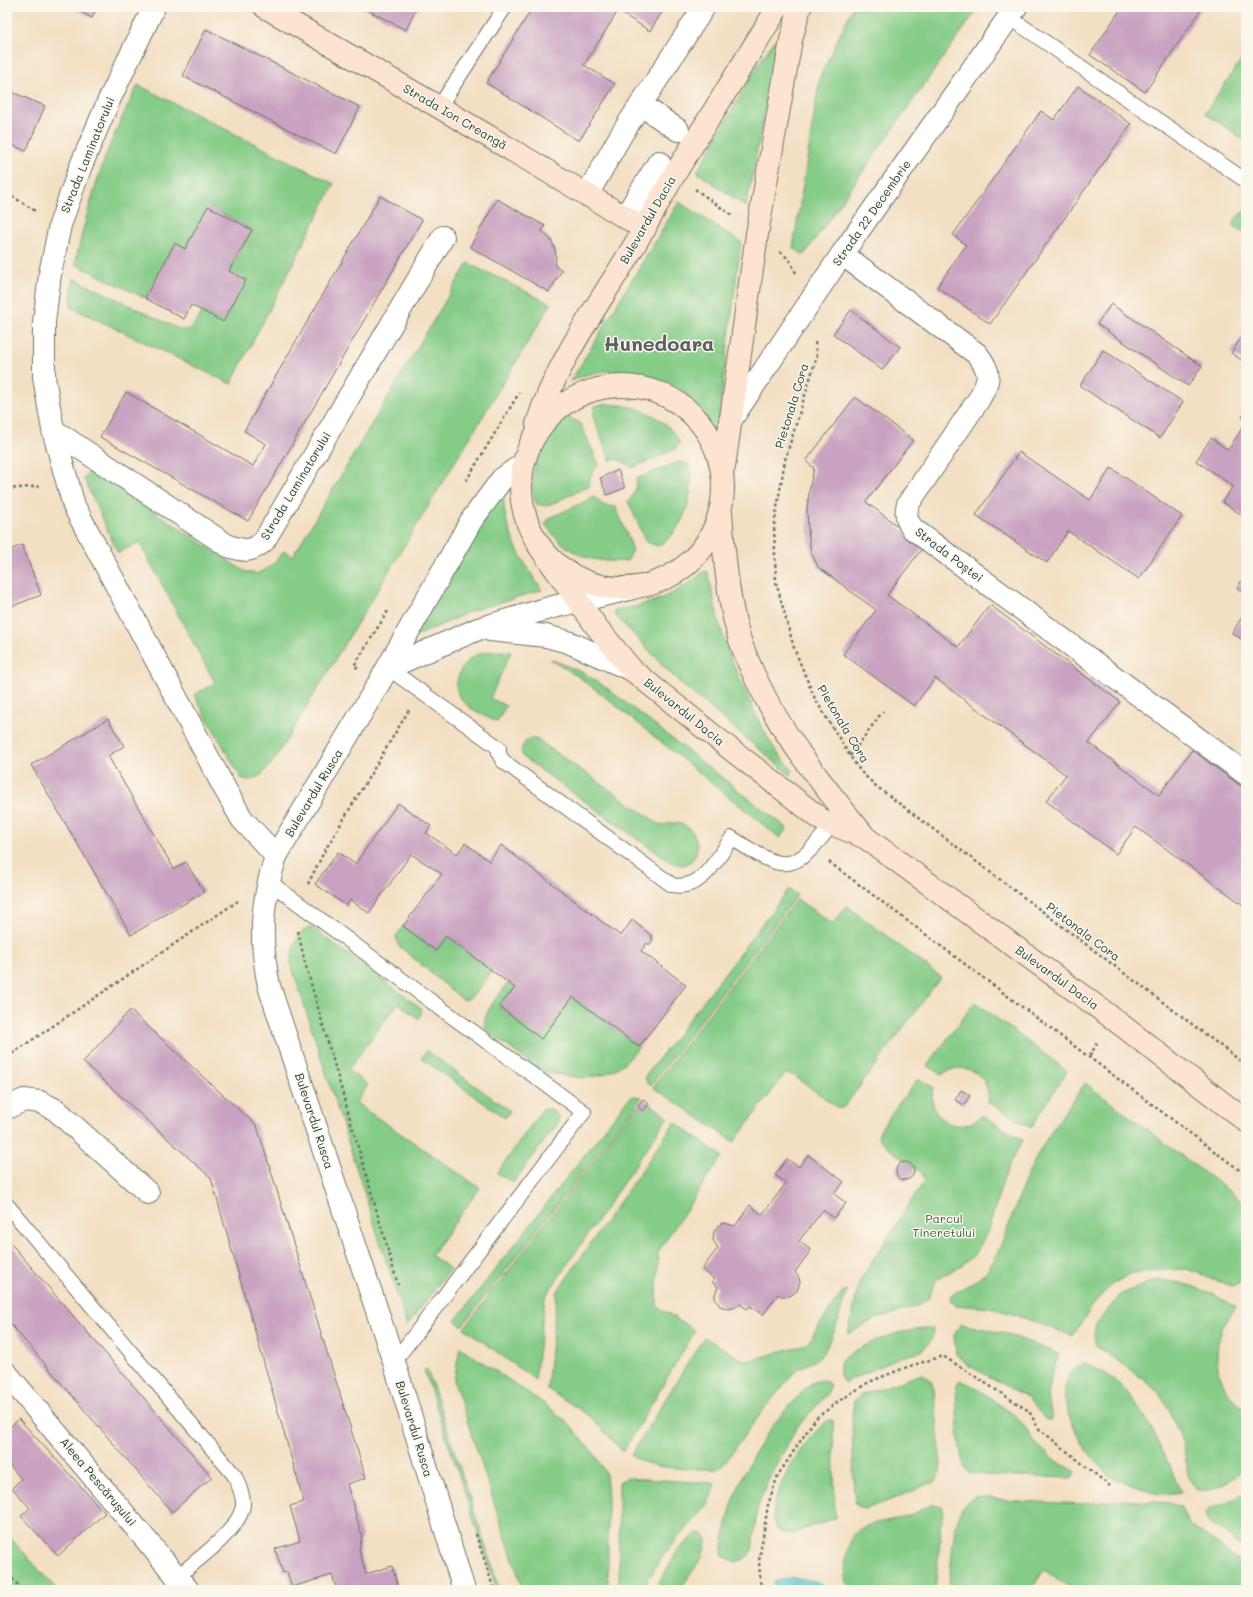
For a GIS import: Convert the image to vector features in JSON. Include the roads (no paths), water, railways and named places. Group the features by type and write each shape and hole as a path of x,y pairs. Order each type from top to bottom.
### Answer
{"main road":[{"name":"Strada Ion Creangă","path":"265,7 439,107 645,229"},
{"name":"Bulevardul Dacia","path":"532,440 541,410 554,379 645,229 667,168 778,7"},
{"path":"723,476 716,447 701,422 679,402 653,390 624,385 595,389 572,398 551,413 532,440 523,464 520,485 522,507 529,527 539,546 558,566 580,580 606,588 633,588 662,580 688,563 708,540 720,511 730,421 757,234 791,40 800,7"},
{"name":"Bulevardul Dacia","path":"720,511 727,585 737,631 749,664 766,700 789,739 866,838"},
{"name":"Bulevardul Dacia","path":"539,546 577,601 632,670 779,788 822,820 866,838 1111,1017 1246,1121"}],"street":[{"name":"Strada Laminatorului","path":"154,7 109,100 80,168 60,225 50,274 44,322 44,377 53,430 74,506 242,819 276,856"},
{"path":"587,195 622,135 704,7"},
{"name":"Strada 22 Decembrie","path":"730,421 842,254 1013,12"},
{"path":"641,105 678,130"},
{"path":"625,217 667,168"},
{"name":"Strada Laminatorului","path":"53,430 228,546 244,551 255,549 264,542 443,237"},
{"name":"Strada Poștei","path":"842,254 977,354 986,365 988,376 986,386 979,399 908,504 906,512 907,522 913,529 1246,774"},
{"name":"Bulevardul Rusca","path":"464,1590 394,1362 269,986 264,960 262,933 263,905 268,880 276,856 388,668 471,521 502,479 523,464"},
{"path":"388,668 478,629 549,608 633,588"},
{"path":"478,629 546,636 568,642 632,670"},
{"path":"7,1108 24,1100 40,1102 56,1110 148,1193"},
{"name":"Aleea Pescărușului","path":"7,1374 183,1583"}],"lane":[{"path":"439,107 505,7"},
{"path":"1013,12 1246,181"},
{"path":"388,668 499,748 499,754 503,761 672,885 682,887 693,884 702,878 732,838 758,855 777,863 788,864 802,858 813,849 832,824"},
{"path":"268,880 443,1010 584,1112 394,1362"},
{"path":"7,1205 235,1476 243,1505 237,1521 183,1583"}],"water":[{"path":"793,1577 816,1582 828,1590 774,1590 774,1582"}],"district":[{"name":"Hunedoara","path":"659,344"}],"park label":[{"name":"Parcul Tineretului","path":"944,1226"}]}
